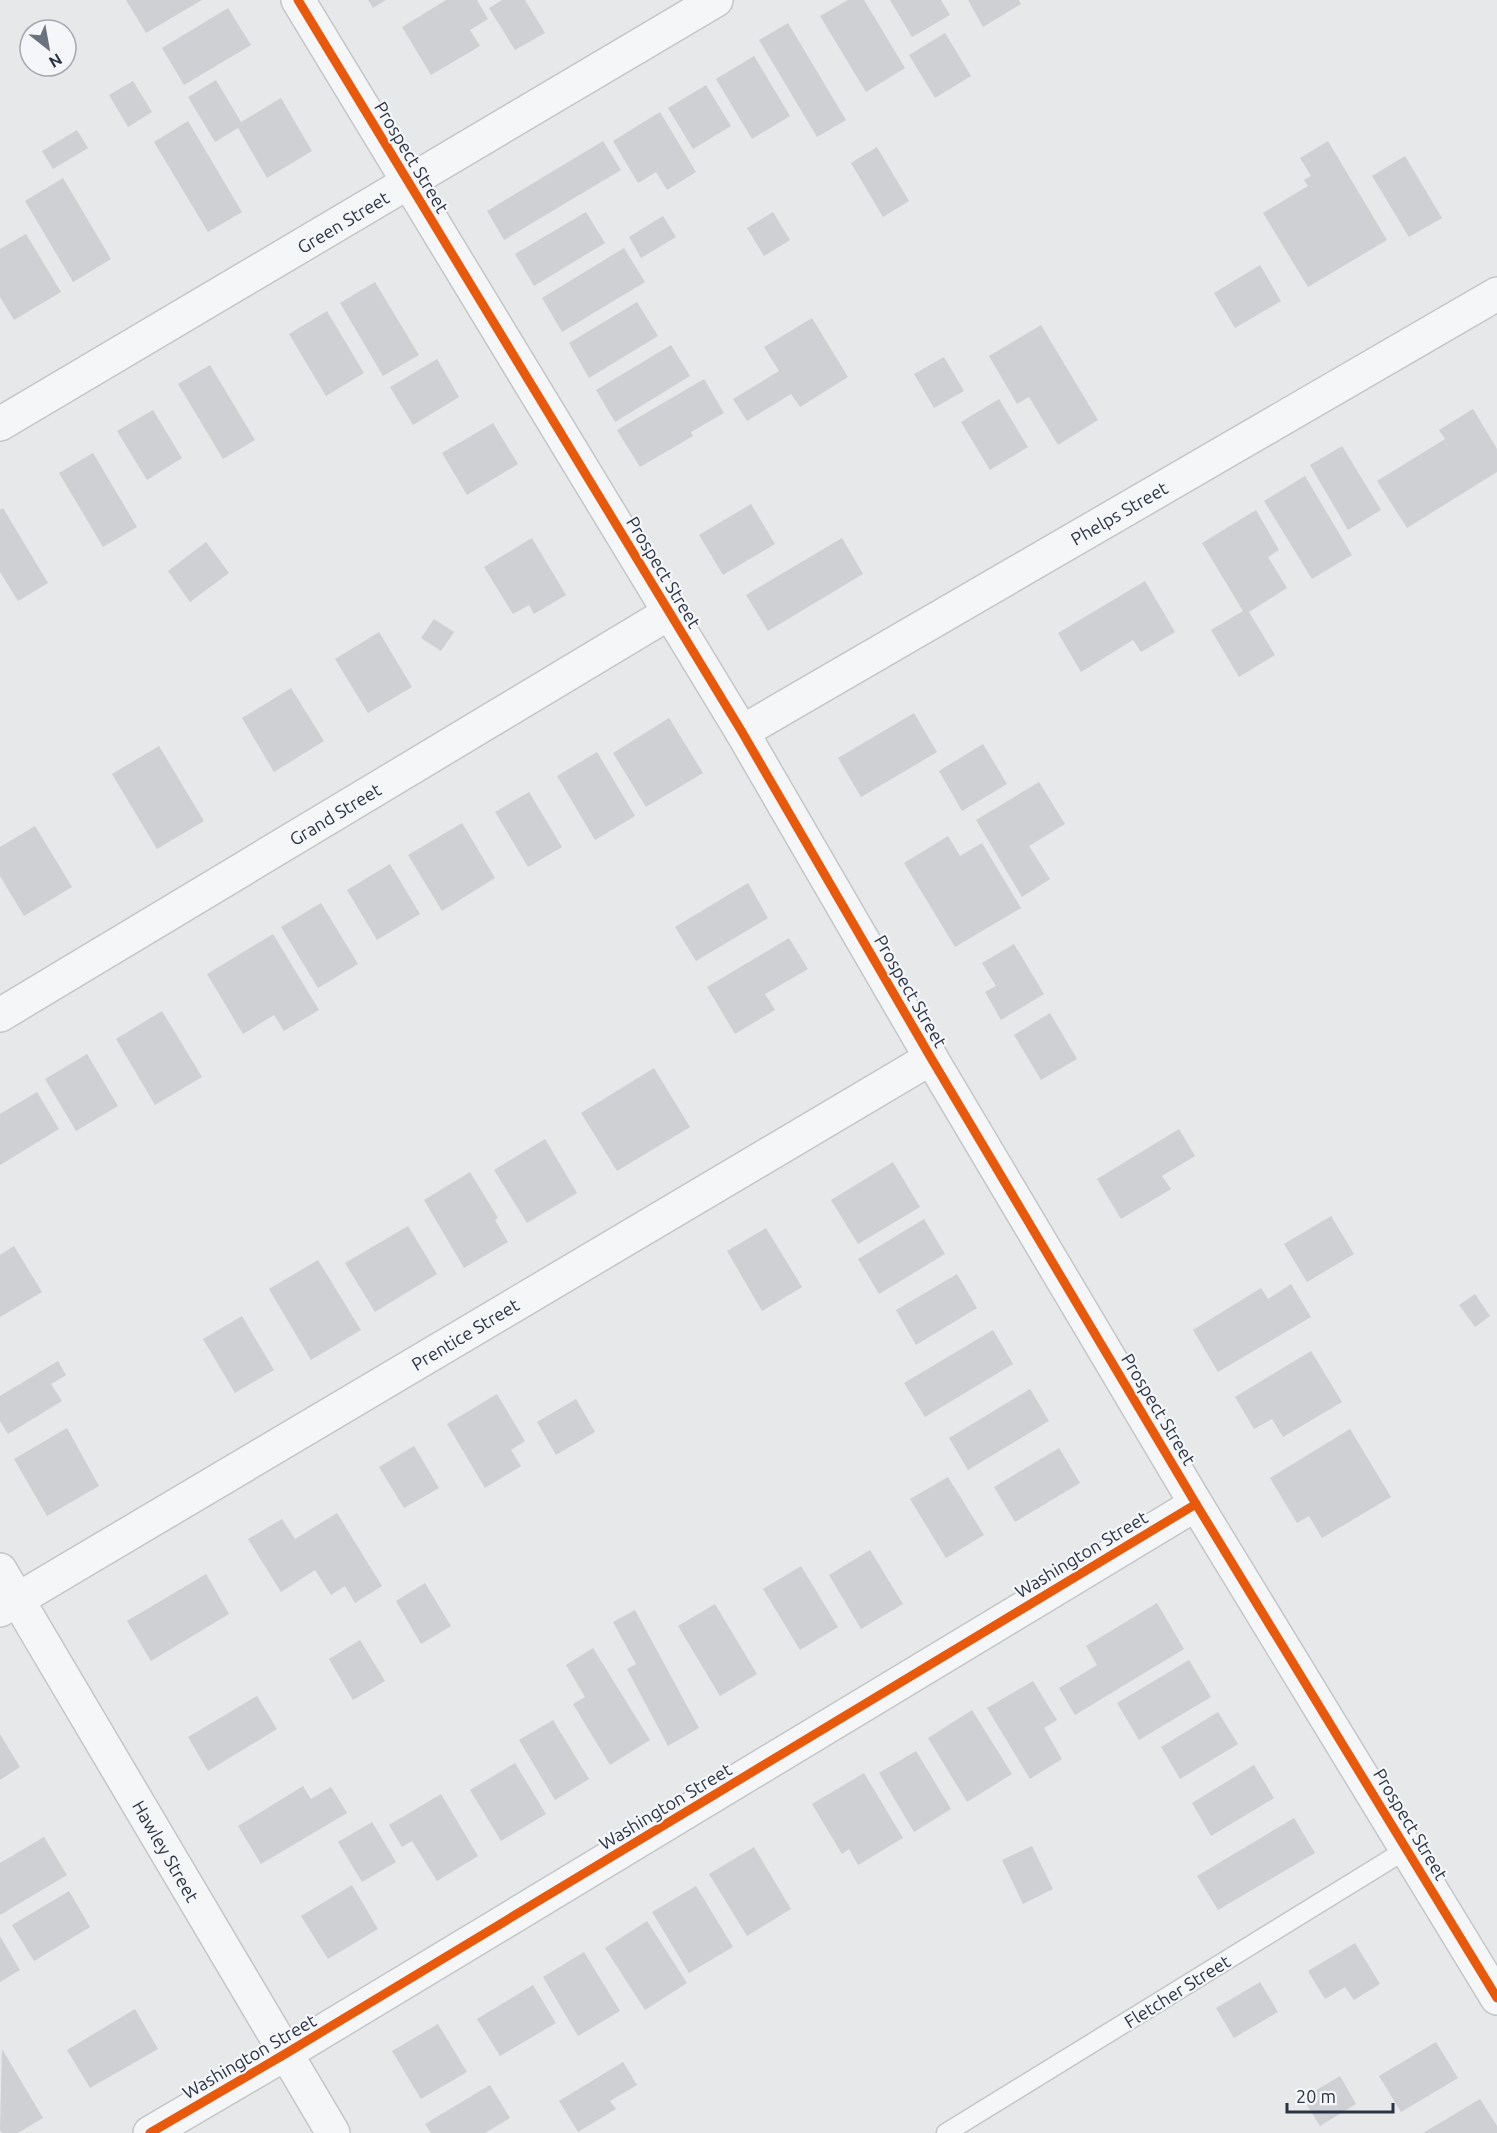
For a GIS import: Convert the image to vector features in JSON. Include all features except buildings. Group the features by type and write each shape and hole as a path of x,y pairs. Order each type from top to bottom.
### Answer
{"street":[{"name":"Prospect Street","path":"298,0 742,732 931,1058 1196,1504 1497,1998"},
{"name":"Green Street","path":"0,424 716,0"},
{"name":"Phelps Street","path":"742,732 1497,294"},
{"name":"Grand Street","path":"0,1015 669,613"},
{"name":"Prentice Street","path":"9,1604 931,1058"},
{"name":"Washington Street","path":"150,2133 285,2054 1196,1504"},
{"name":"Hawley Street","path":"0,1570 9,1604 333,2133"}],"lane":[{"name":"Fletcher Street","path":"946,2133 1407,1849"}],"cycle path":[{"path":"298,0 742,732 931,1058 1196,1504 1497,1998"},
{"path":"150,2133 285,2054 1196,1504"}]}
